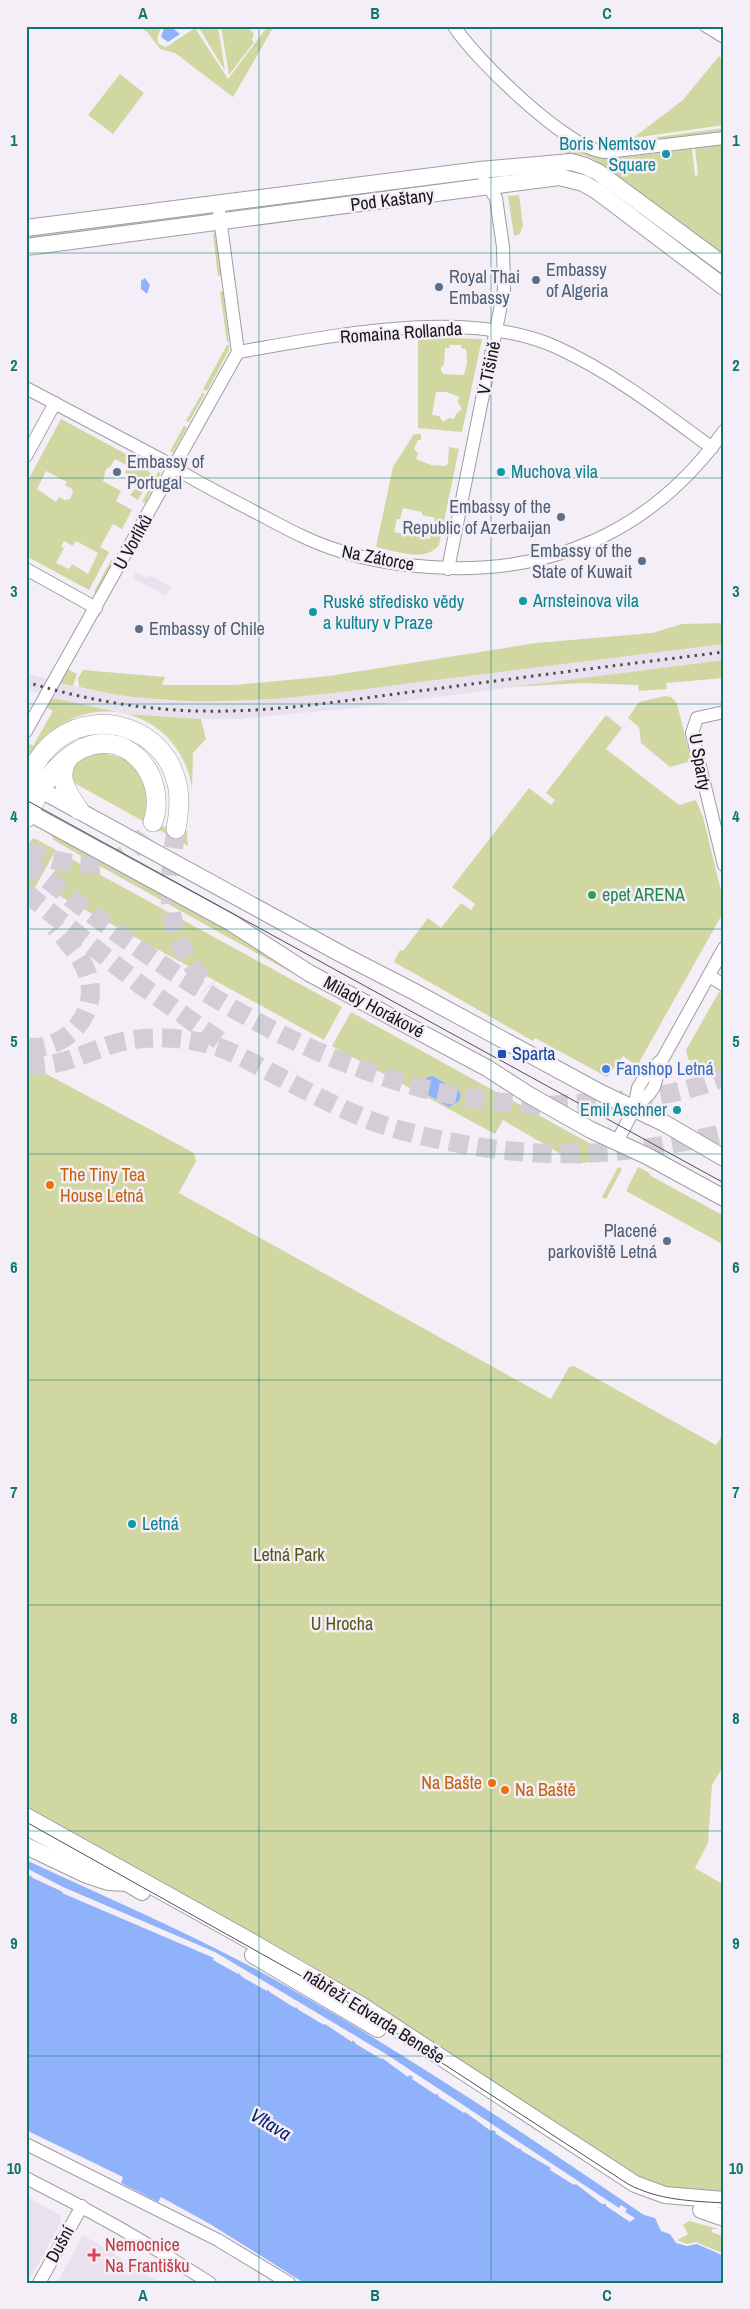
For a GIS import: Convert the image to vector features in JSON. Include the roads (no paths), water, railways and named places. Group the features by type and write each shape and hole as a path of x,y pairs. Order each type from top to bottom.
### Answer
{"highway":[{"path":"27,814 31,783 46,749 65,734 82,727 99,724 127,728 144,736 157,747 173,770 179,799 176,829"},
{"path":"31,783 57,767 70,756 87,747 104,745 126,750 139,758 149,771 156,786 158,804 153,822"},
{"path":"70,756 64,766 63,781 67,793 79,810"}],"main road":[{"name":"Pod Kaštany","path":"26,228 480,170 563,162 585,166 598,172 724,265"},
{"name":"Pod Kaštany","path":"26,247 489,187 549,177 567,178 583,183 610,200 724,287"},
{"name":"Milady Horákové","path":"31,783 327,947 634,1109 664,1122 724,1158"},
{"name":"Milady Horákové","path":"27,814 230,922 309,973 487,1068 537,1100 590,1130 647,1156 724,1198"},
{"name":"nábřeží Edvarda Beneše","path":"26,1816 361,2005 635,2184 665,2195 724,2200"},
{"name":"nábřeží Edvarda Beneše","path":"26,1846 87,1875 108,1882 127,1883 232,1942 372,2026 626,2191 655,2203 701,2210 724,2210"},
{"path":"701,2210 724,2218"}],"street":[{"path":"454,26 478,56 534,109 586,148 596,152 607,152 724,138"},
{"path":"706,26 724,37"},
{"name":"V Tišině","path":"448,569 504,290 503,247 496,198 483,180 480,170"},
{"path":"218,203 238,352"},
{"name":"Romaina Rollanda","path":"238,352 314,339 394,330 446,326 496,331 555,346 607,373 666,413 712,448"},
{"name":"U Vorlíků","path":"26,731 238,352"},
{"name":"Na Zátorce","path":"26,388 312,541 337,551 388,562 448,569 519,565 562,554 621,528 650,509 684,480 724,432"},
{"path":"26,456 55,403"},
{"path":"26,569 96,608"},
{"name":"U Sparty","path":"724,712 698,718 693,727 692,738 724,865"},
{"path":"617,1142 634,1109 638,1088 644,1078 662,1060 724,948"},
{"path":"709,976 724,985"},
{"name":"nábřeží Edvarda Beneše","path":"26,1828 127,1883"},
{"path":"26,2144 218,2240 289,2283"},
{"path":"26,2178 82,2206 158,2249 210,2283"},
{"name":"Dušní","path":"39,2283 82,2206"}],"water":[{"path":"165,26 170,26 180,34 168,42 161,37"},
{"path":"145,278 150,285 147,294 141,289 141,281"},
{"path":"433,1076 460,1092 461,1097 458,1102 449,1107 420,1089 424,1080"},
{"name":"Vltava","path":"26,1860 174,1928 232,1957 359,2029 503,2120 644,2215 655,2218 661,2231 670,2234 676,2243 687,2246 697,2244 724,2256 724,2283 304,2283 210,2224 161,2197 158,2202 121,2183 123,2177 26,2130"}],"tunnel":[{"path":"26,851 63,862 97,864 113,861 128,853 141,840 153,822"},
{"path":"176,829 170,894 172,913 183,949 194,968 209,987"},
{"path":"26,862 116,932 212,996 262,1024 313,1049 366,1071 421,1088 490,1101 551,1105 620,1101 656,1096 691,1088 724,1077"},
{"path":"26,893 142,986 223,1043"},
{"path":"26,1047 40,1047 53,1044 65,1037 75,1029 83,1018 88,1006 90,993 87,972 75,952 55,927"},
{"path":"26,1065 37,1066 58,1063 110,1045 132,1040 154,1038 188,1040 209,1044 228,1051 331,1103 377,1123 451,1142 521,1152 588,1153 654,1147 724,1133"}],"tram line":[{"path":"26,800 724,1183"},
{"path":"26,1822 353,2005 628,2184 663,2197 724,2203"}],"railway":[{"path":"26,682 69,694 134,706 201,711 260,710 724,652"}],"place":[{"name":"Boris Nemtsov Square","path":"666,154"},
{"name":"Embassy of Algeria","path":"536,280"},
{"name":"Royal Thai Embassy","path":"439,287"},
{"name":"Embassy of Portugal","path":"117,472"},
{"name":"Muchova vila","path":"501,472"},
{"name":"Embassy of the Republic of Azerbaijan","path":"561,517"},
{"name":"Embassy of the State of Kuwait","path":"642,561"},
{"name":"Arnsteinova vila","path":"523,601"},
{"name":"Ruské středisko vědy a kultury v Praze","path":"313,612"},
{"name":"Embassy of Chile","path":"139,629"},
{"name":"epet ARENA","path":"592,895"},
{"name":"Sparta","path":"502,1054"},
{"name":"Fanshop Letná","path":"606,1069"},
{"name":"Emil Aschner","path":"677,1110"},
{"name":"The Tiny Tea House Letná","path":"50,1185"},
{"name":"Placené parkoviště Letná","path":"667,1241"},
{"name":"Letná","path":"132,1524"},
{"name":"Na Bašte","path":"492,1783"},
{"name":"Na Baště","path":"505,1790"},
{"name":"Nemocnice Na Františku","path":"94,2255"}],"park label":[{"name":"Letná Park","path":"289,1555"},
{"name":"U Hrocha","path":"342,1624"}]}
